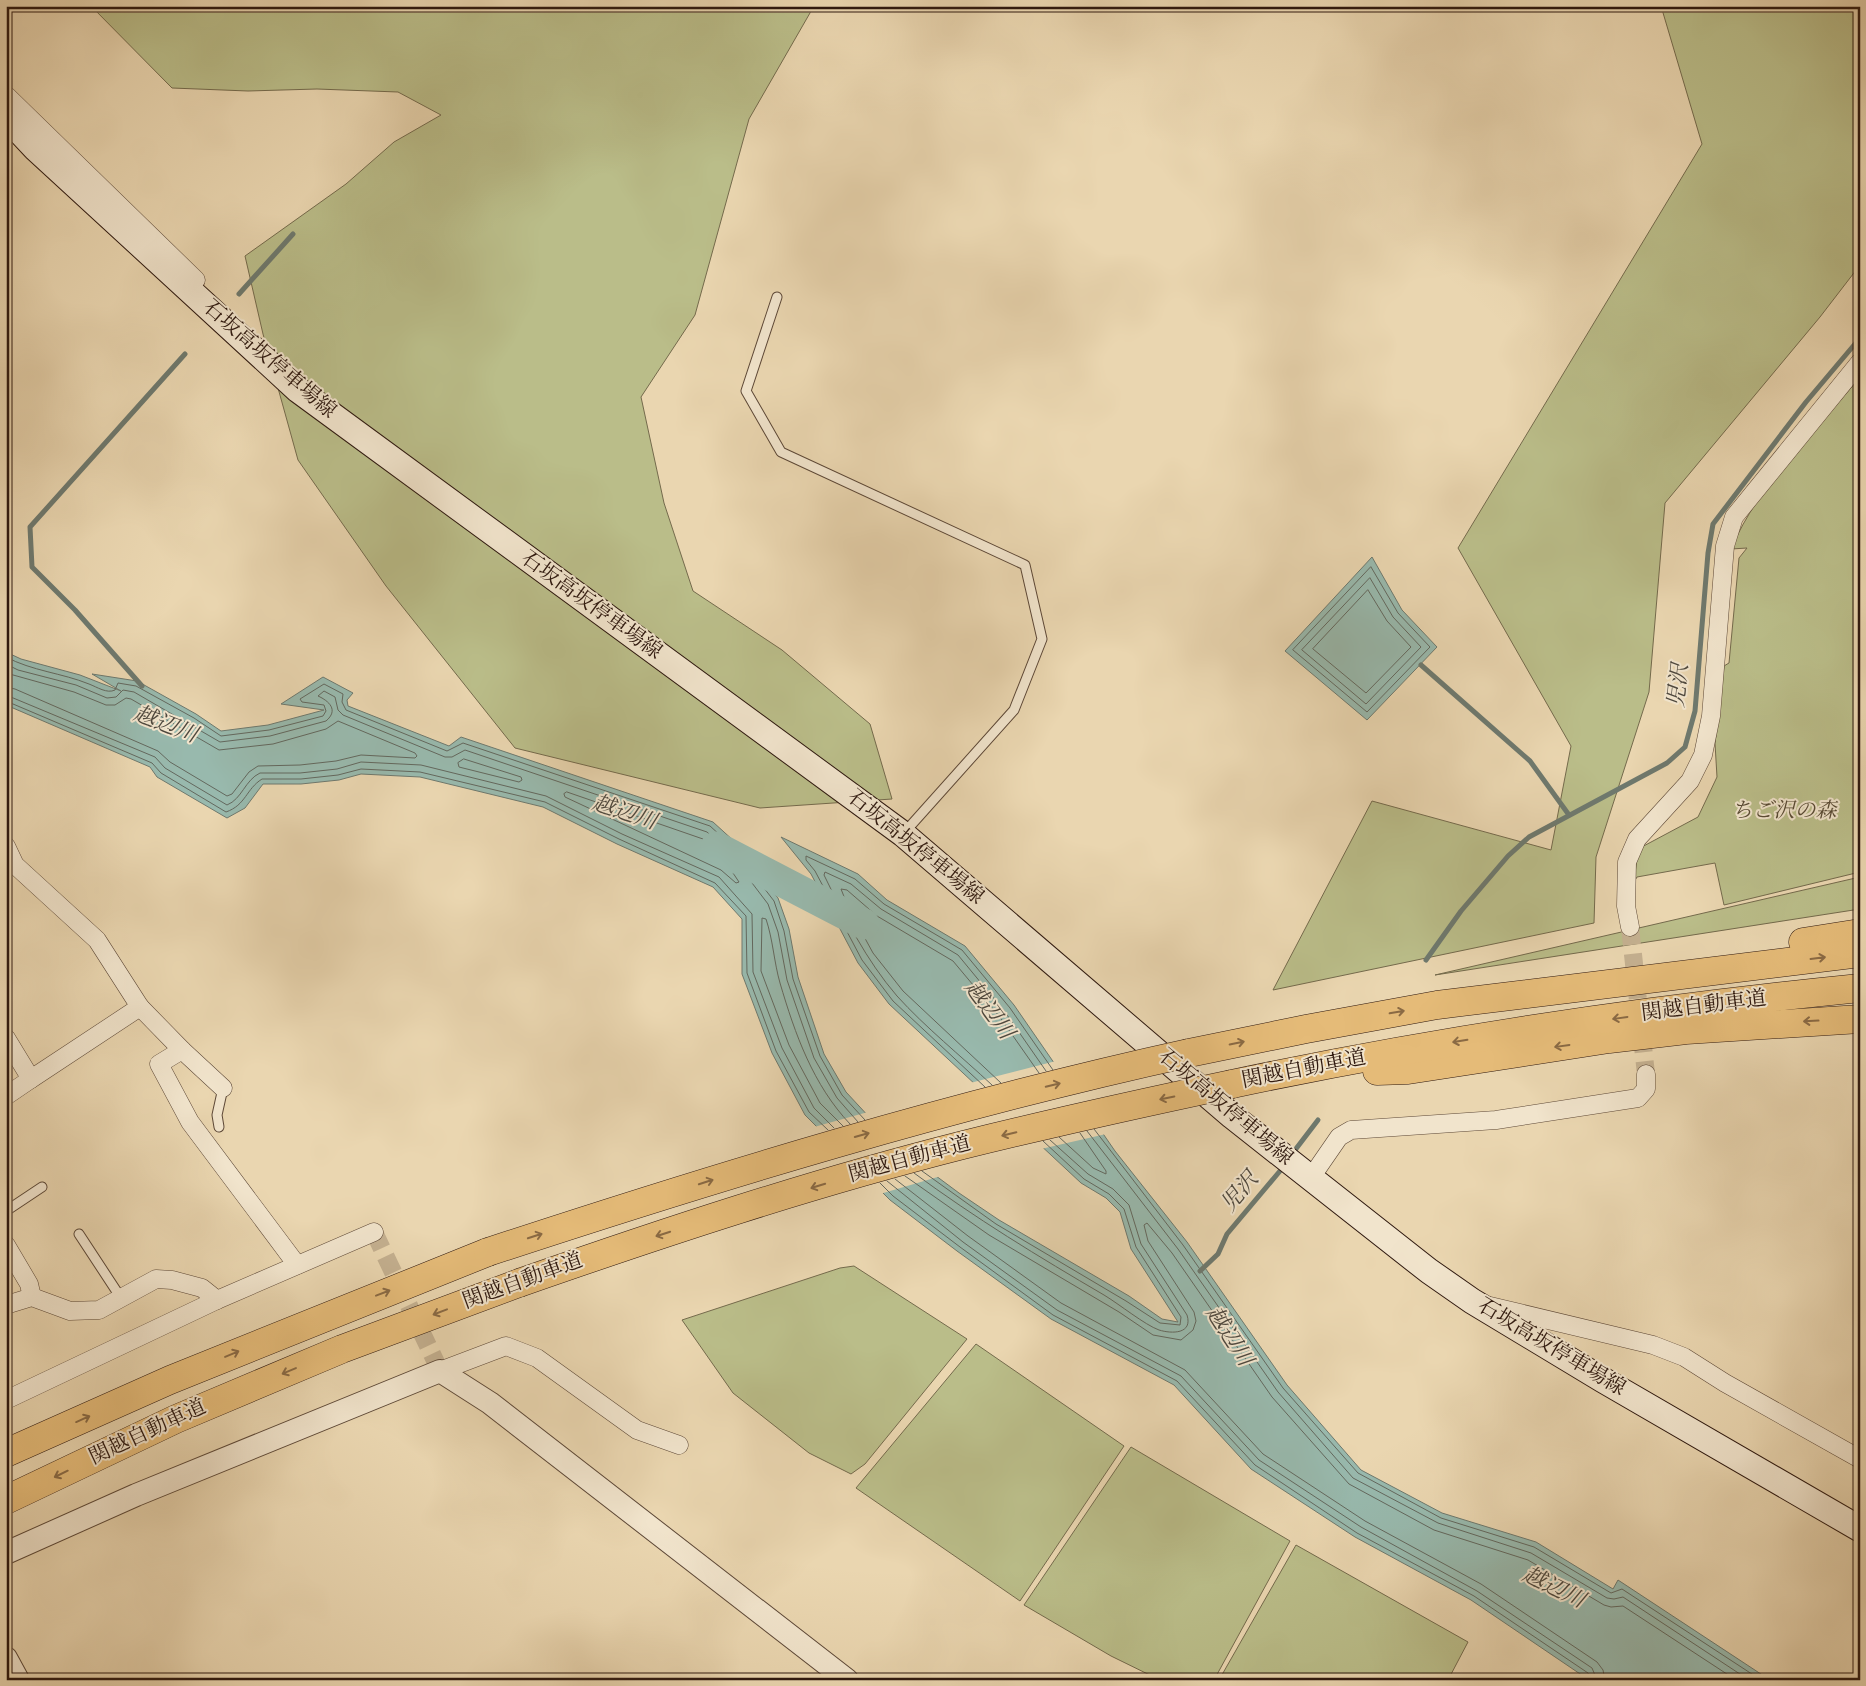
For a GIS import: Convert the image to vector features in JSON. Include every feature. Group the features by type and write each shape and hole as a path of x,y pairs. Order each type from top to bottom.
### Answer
{"highway":[{"path":"1437,1005 1860,933"},
{"name":"関越自動車道","path":"6,1453 170,1380 488,1252 797,1153 1097,1074 1306,1028 1437,1005 1860,953"},
{"name":"関越自動車道","path":"6,1500 176,1419 342,1349 519,1283 689,1226 850,1176 962,1145 1273,1075 1442,1044 1750,1000 1860,988"},
{"path":"1273,1075 1408,1070 1609,1039 1686,1030 1860,1019"}],"main road":[{"name":"石坂高坂停車場線","path":"6,117 35,148 298,390 903,834 1232,1116 1304,1174 1472,1302 1860,1529"}],"street":[{"path":"6,95 205,289 240,337"},
{"path":"1630,927 1626,906 1627,862 1637,839 1690,781 1703,755 1711,716 1725,546 1734,517 1860,362"},
{"path":"6,846 15,864 97,940 140,1006 182,1050 224,1088"},
{"path":"6,1096 140,1006"},
{"path":"6,1038 31,1079"},
{"path":"182,1050 159,1064 190,1122 297,1265"},
{"path":"1304,1174 1339,1137 1351,1130 1496,1120 1638,1098 1646,1089 1646,1074"},
{"path":"6,1400 217,1300 374,1232"},
{"path":"6,1245 29,1284 32,1297"},
{"path":"6,1305 32,1297 70,1311 85,1312 99,1310 156,1279 172,1280 202,1288 217,1300"},
{"path":"1472,1302 1653,1345 1684,1357 1725,1383 1860,1459"},
{"path":"6,1553 136,1495 506,1346 538,1358 637,1430 680,1445"},
{"path":"440,1371 490,1403 847,1680"},
{"path":"6,1658 18,1680"}],"lane":[{"path":"776,297 746,391 781,452 1025,565 1042,638 1014,710 903,834"},
{"path":"219,1127 217,1115 224,1088"},
{"path":"6,1210 42,1187"},
{"path":"79,1234 121,1298"}],"green space":[{"path":"91,6 814,6 749,119 695,315 641,397 664,503 693,591 782,650 870,724 892,799 760,808 515,748 386,586 298,460 263,334 245,256 346,184 394,142 441,115 398,92 317,89 248,91 172,88"},
{"path":"1661,6 1860,6 1860,265 1820,317 1665,503 1649,692 1596,857 1594,923 1273,990 1372,801 1551,850 1571,746 1458,548 1702,144"},
{"name":"ちご沢の森","path":"1860,377 1860,872 1724,905 1715,863 1637,877 1634,882 1638,849 1698,817 1717,777 1715,743 1724,666 1729,663 1739,558 1747,548 1731,549 1757,502 1773,480"},
{"path":"1860,877 1860,909 1435,975"},
{"path":"854,1266 967,1339 865,1464 851,1474 809,1453 733,1393 682,1320 840,1268"},
{"path":"976,1344 1124,1446 1020,1601 856,1488"},
{"path":"1131,1447 1290,1541 1214,1680 1160,1680 1111,1656 1024,1605"},
{"path":"1296,1545 1468,1642 1448,1680 1219,1680"}],"water":[{"path":"1372,557 1402,610 1437,647 1367,720 1285,651"},
{"path":"6,652 21,659 80,675 121,691 92,674 137,681 196,714 221,731 268,725 324,710 281,704 323,677 353,693 347,700 348,706 449,746 461,737 713,822 735,842 778,898 789,929 798,977 824,1054 846,1092 897,1147 999,1220 1129,1296 1162,1319 1178,1322 1131,1249 1120,1212 1106,1198 1081,1183 889,1004 858,963 811,874 781,837 858,874 887,900 965,946 1014,1005 1115,1151 1187,1242 1287,1385 1361,1470 1442,1513 1536,1542 1613,1589 1618,1580 1770,1680 1589,1680 1471,1600 1355,1537 1251,1469 1174,1385 1051,1319 957,1251 890,1200 805,1115 772,1053 742,974 742,919 713,887 617,844 543,807 420,777 361,774 339,780 301,784 263,784 245,808 227,818 157,777 150,767 6,705"}],"pier":[{"path":"1056,1061 1106,1134 1041,1149 970,1083"},
{"path":"868,1112 899,1145 941,1176 880,1194 814,1127"}],"waterway":[{"path":"239,294 293,234"},
{"name":"児沢","path":"1426,960 1461,911 1508,856 1529,837 1667,763 1685,747 1695,711 1708,553 1713,524 1806,402 1860,338"},
{"path":"142,686 75,610 32,567 30,527 185,354"},
{"path":"1421,665 1530,761 1569,815"},
{"name":"越辺川","path":"716,847 864,924"},
{"name":"児沢","path":"1292,1154 1318,1120"},
{"name":"児沢","path":"1200,1271 1218,1254 1227,1234 1285,1165"}],"tunnel":[{"path":"1630,927 1646,1074"},
{"path":"374,1232 440,1371"}]}
